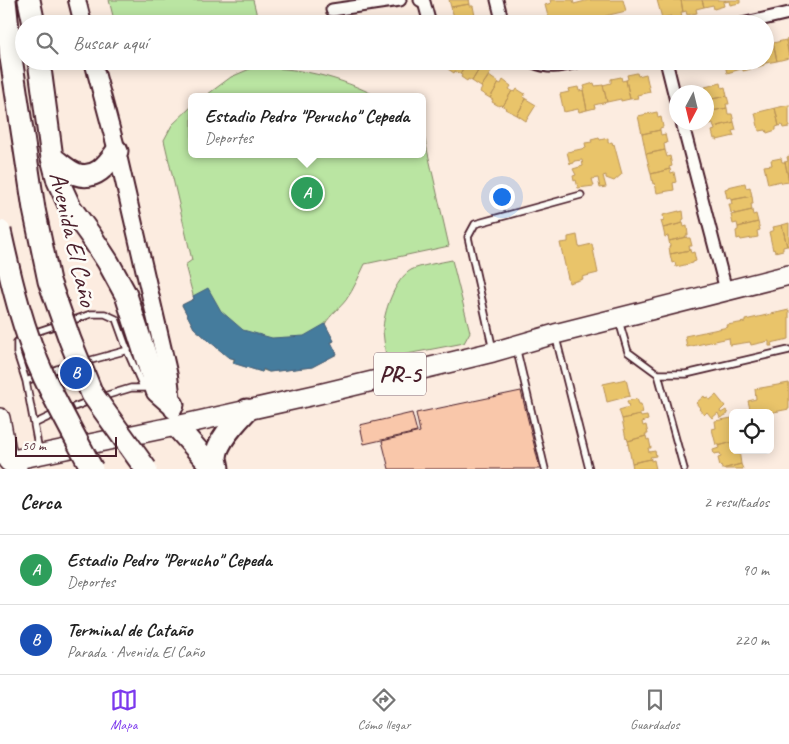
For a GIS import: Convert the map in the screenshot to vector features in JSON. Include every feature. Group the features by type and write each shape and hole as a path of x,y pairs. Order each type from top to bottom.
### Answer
{"highway":[{"name":"Avenida El Caño","path":"5,0 11,58 34,210 49,281 92,394 146,469"},
{"path":"30,0 32,15"},
{"path":"40,70 52,158 58,181 70,207 108,262 126,295 150,389 173,405"},
{"path":"52,158 76,174 90,175 107,166 117,151"},
{"path":"0,231 21,316 44,377 92,469"},
{"path":"218,469 216,457 219,446 229,430 246,410"},
{"path":"176,426 214,469"}],"main road":[{"name":"PR-5","path":"9,464 39,454 176,426 493,352 555,334 789,274"},
{"path":"0,418 9,464"}],"street":[{"path":"76,0 80,15"},
{"path":"332,10 400,0"},
{"path":"420,0 424,2 428,15"},
{"path":"497,0 501,15"},
{"path":"774,17 789,13"},
{"path":"95,70 117,151 169,376 176,426"},
{"path":"668,70 672,85"},
{"path":"684,130 726,290"}],"lane":[{"path":"493,352 468,237 475,224 582,195"},
{"path":"39,454 26,381 17,353 17,342 24,336 91,314 105,314 116,319 128,350 150,389"},
{"path":"618,318 628,352 658,374 686,374 789,350"},
{"path":"555,334 589,469"},
{"path":"516,346 546,469"},
{"path":"26,381 58,369 128,350"},
{"path":"658,374 684,469"},
{"path":"34,424 86,402 131,388 150,389"}],"green space":[{"path":"109,0 253,0 257,15 113,15"},
{"path":"247,70 292,70 317,74 370,93 209,93 231,77"},
{"path":"188,110 188,158 426,158 426,145 449,246 365,264 349,296 325,324 334,341 331,343 337,354 312,367 269,372 263,370 262,372 233,363 234,359 228,357 194,328 182,305 194,299 185,265 192,260 164,140 172,125"},
{"path":"452,260 470,332 464,343 386,358 383,331 385,315 391,297 400,281 411,270"}],"building: Viviendas":[{"path":"449,0 469,0 470,4 451,7"},
{"path":"550,0 573,0 574,4 589,0 623,0 626,11 609,15 548,15 545,5 551,3"},
{"path":"657,0 681,0 683,12 681,12 682,15 661,15"},
{"path":"681,0 702,0 704,7 696,9 697,13 687,15 686,11 683,12"},
{"path":"702,0 725,0 725,2 723,2 724,6 714,9 713,5 704,7"},
{"path":"725,0 740,0 740,3 730,5 729,1 725,2"},
{"path":"470,4 470,6 473,6 475,15 453,15 451,7"},
{"path":"789,39 789,54 786,40"},
{"path":"786,40 789,58 777,61 774,43"},
{"path":"774,48 777,61 774,62"},
{"path":"450,70 462,70 460,74 455,71 454,73"},
{"path":"462,70 479,70 472,81 468,79 467,81 460,74"},
{"path":"479,70 491,72 481,87 472,81"},
{"path":"726,70 738,70 727,73"},
{"path":"637,73 638,76 646,74 650,92 637,95 638,98 630,99 626,80 628,79 627,75"},
{"path":"489,76 499,83 490,98 480,92 481,87"},
{"path":"621,77 622,81 626,80 630,99 607,102 603,85 611,83 611,79"},
{"path":"503,80 511,86 509,89 512,91 503,106 499,106 492,102 493,100 490,98"},
{"path":"594,83 595,86 603,85 607,102 594,105 595,108 587,110 584,86"},
{"path":"721,83 722,88 725,87 727,96 714,99 713,85"},
{"path":"578,87 579,91 583,90 587,110 579,112 578,109 564,112 560,94 569,92 568,89"},
{"path":"517,89 525,94 523,97 526,99 517,115 503,106 512,91 515,92"},
{"path":"727,96 729,104 726,104 727,108 714,111 714,99"},
{"path":"526,99 536,105 526,121 517,115"},
{"path":"789,105 789,127 783,128 782,125 779,126 775,108"},
{"path":"727,108 728,114 732,114 734,122 714,127 714,111"},
{"path":"775,108 779,126 776,127 776,130 767,133 766,130 759,131 755,113"},
{"path":"657,112 658,118 661,117 663,127 660,130 642,134 638,116"},
{"path":"734,122 736,130 732,131 734,136 717,140 717,138 714,139 712,131 715,130 714,127"},
{"path":"660,130 661,135 665,134 667,143 664,144 665,150 646,154 642,134"},
{"path":"599,138 600,140 608,138 608,143 612,142 614,144 622,174 614,181 606,178 606,175 603,176 606,187 600,188 598,178 592,179 594,186 578,188 576,180 574,181 573,176 576,175 573,169 583,166 582,160 574,161 574,163 570,164 567,152 586,148 585,143"},
{"path":"665,150 667,157 670,156 672,166 669,167 670,169 651,174 646,154"},
{"path":"789,156 789,181 785,162 788,161 787,157"},
{"path":"781,158 782,162 785,162 789,182 782,183 781,181 768,184 764,166 772,165 771,160"},
{"path":"670,169 671,173 674,172 676,182 673,183 674,190 657,193 651,174"},
{"path":"745,183 746,188 750,187 752,196 731,200 730,197 727,198 725,189"},
{"path":"752,196 752,210 731,213 729,204 732,204 731,200"},
{"path":"752,210 753,215 756,214 758,222 738,227 737,223 733,224 731,215"},
{"path":"683,211 683,223 663,228 661,221 664,220 663,215"},
{"path":"758,222 760,230 757,231 758,237 737,239 736,231 738,227"},
{"path":"683,223 684,227 687,226 688,235 686,237 669,241 668,236 665,237 663,228"},
{"path":"789,223 789,246 787,246 782,225"},
{"path":"782,225 787,246 783,247 783,250 775,252 769,232 774,230 773,227"},
{"path":"577,235 579,247 592,244 598,273 569,283 560,243 568,242 568,237"},
{"path":"686,237 690,238 692,246 689,246 690,250 670,254 669,241"},
{"path":"690,250 691,253 694,252 696,261 676,267 675,262 672,263 670,254"},
{"path":"789,310 789,339 771,343 772,346 769,346 769,341 751,345 750,342 730,345 729,338 687,347 685,336 728,327 727,325"},
{"path":"626,379 630,396 607,402 603,384"},
{"path":"789,383 789,409 774,412 774,409 750,409 748,401 756,399 755,389"},
{"path":"716,395 725,406 720,411 721,413 726,410 728,414 720,418 718,413 712,418 707,412 704,415 696,403 704,396 710,400"},
{"path":"637,399 639,404 641,404 643,413 622,419 619,410 629,407 627,401"},
{"path":"640,415 641,417 647,416 648,420 642,422 643,426 646,425 648,434 628,441 622,419"},
{"path":"729,419 729,443 716,445 712,429 716,428 715,421"},
{"path":"646,436 647,440 649,439 651,448 648,448 649,452 655,451 656,456 632,463 628,441"},
{"path":"729,443 729,454 740,454 741,464 722,469 718,458 721,457 720,453 714,454 713,450 719,448 718,446"},
{"path":"651,459 651,461 654,460 656,469 633,469 632,463"},
{"path":"741,464 743,469 723,469"}],"building: Público":[{"path":"208,288 221,311 243,330 272,338 304,336 325,324 334,341 331,342 337,354 312,367 269,372 263,369 262,372 233,363 235,359 228,357 194,328 182,305 194,299 193,296"}],"building: Otros":[{"path":"521,391 540,469 389,469 382,441 420,432 416,413"},
{"path":"412,413 417,432 364,444 360,425"}],"place":[{"name":"Estadio Pedro \"Perucho\" Cepeda","path":"307,193"},
{"name":"Terminal de Cataño","path":"76,373"}]}
